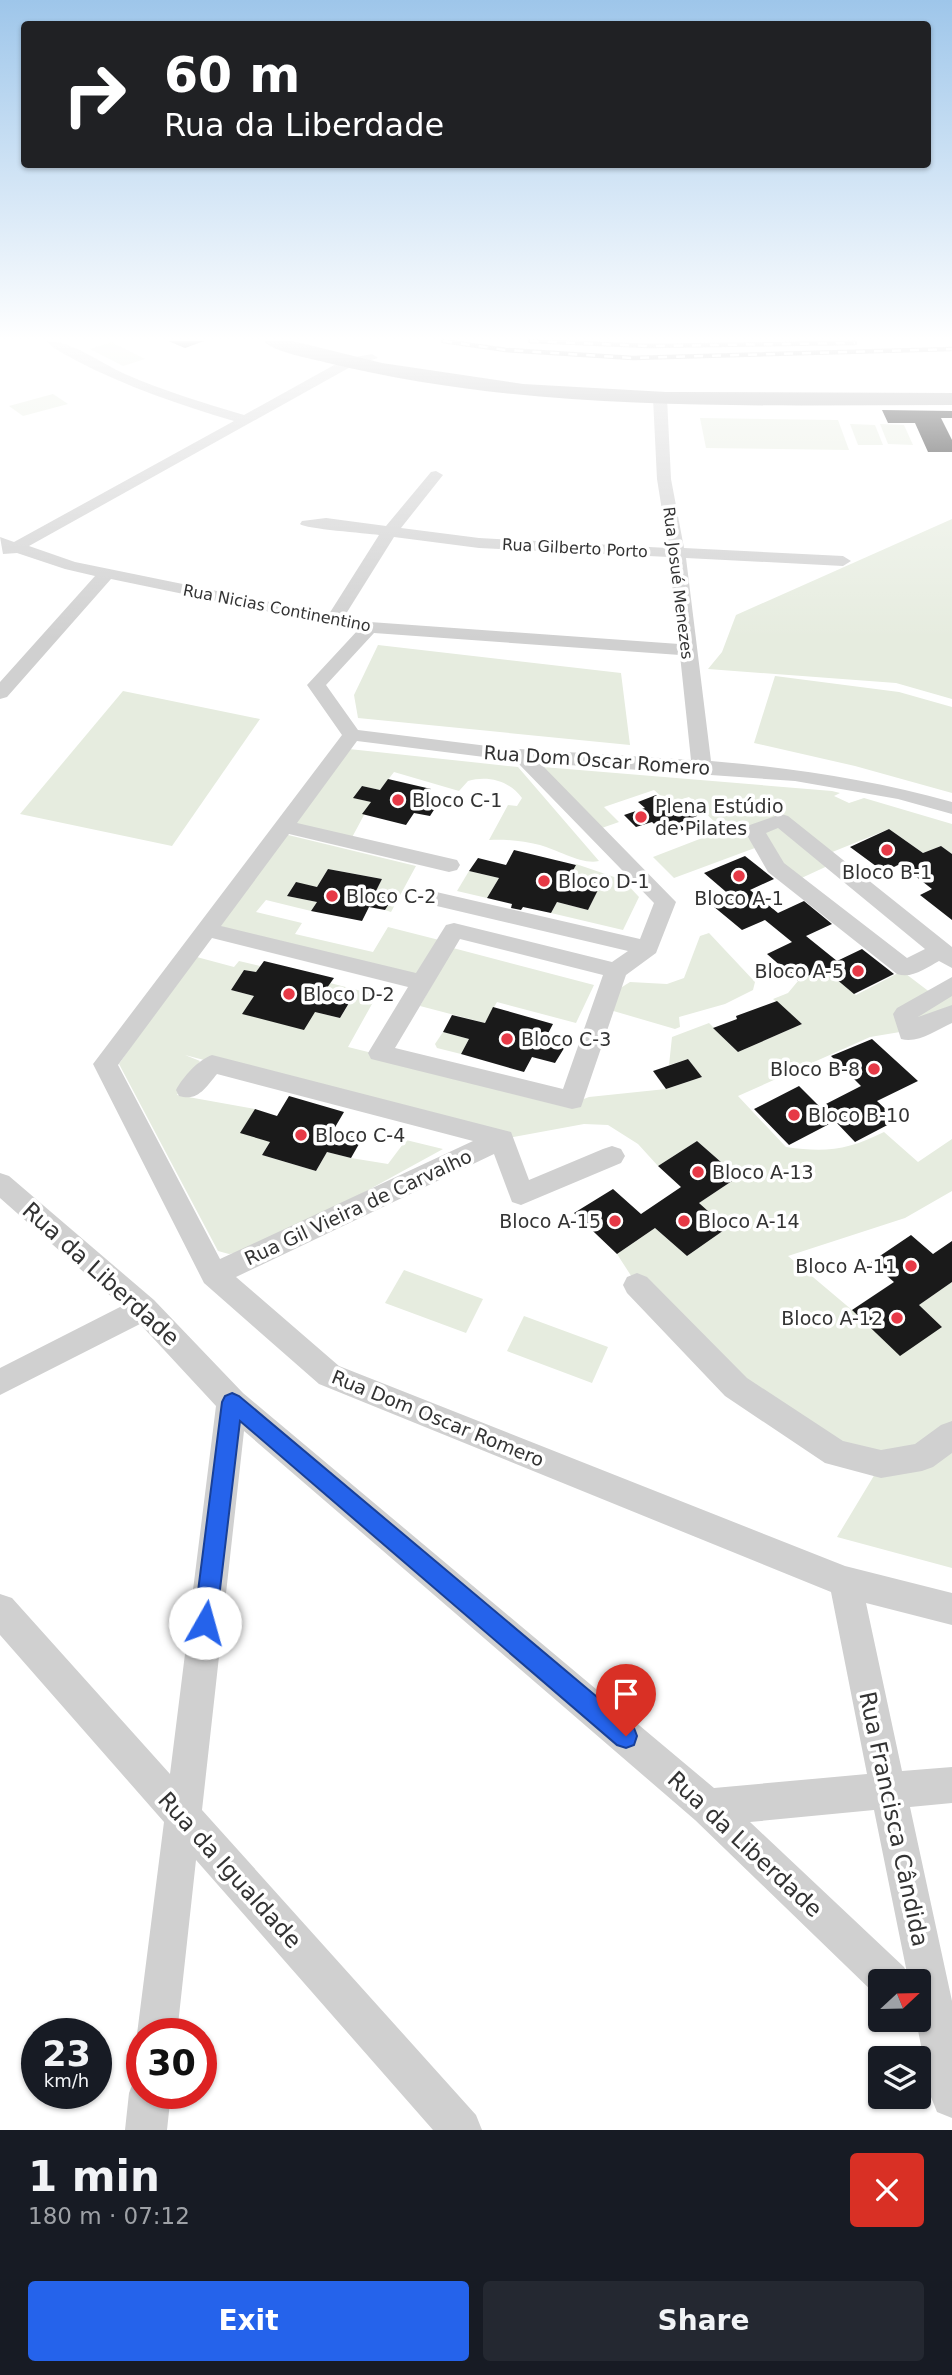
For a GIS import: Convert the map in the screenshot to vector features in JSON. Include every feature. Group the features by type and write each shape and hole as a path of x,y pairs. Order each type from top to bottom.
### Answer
{"street":[{"path":"0,556 8,545 203,440"},
{"name":"Rua Josué Menezes","path":"662,440 664,479 677,554 686,650 702,768"},
{"path":"333,621 389,532 436,475"},
{"name":"Rua Gilberto Porto","path":"309,524 326,523 479,543 843,561"},
{"name":"Rua Nicias Continentino","path":"8,545 71,566 370,627 686,650"},
{"path":"0,694 107,573"},
{"path":"352,735 316,685 370,627"},
{"name":"Rua Dom Oscar Romero","path":"952,808 869,785 828,778 522,756 352,735 105,1064 214,1275 329,1375 845,1583 952,1609"},
{"path":"522,756 665,902 648,948 616,971 572,1100 380,1053 454,930 616,971"},
{"path":"840,799 869,785"},
{"path":"781,820 946,955 905,969 776,867 754,830 781,820"},
{"path":"283,826 449,865"},
{"path":"432,898 648,948"},
{"path":"205,929 423,983"},
{"path":"952,985 905,1014 909,1033 952,1013"},
{"name":"Rua Gil Vieira de Carvalho","path":"188,1090 212,1064 502,1139"},
{"path":"502,1139 521,1195 612,1156"},
{"name":"Rua Gil Vieira de Carvalho","path":"214,1275 502,1139"},
{"name":"Rua da Liberdade","path":"0,1183 144,1308 232,1402 708,1807 877,1969"},
{"path":"637,1285 736,1387 836,1453 881,1464 922,1457 952,1435"},
{"path":"0,1382 144,1308"},
{"path":"159,2018 232,1402"},
{"name":"Rua Francisca Cândida","path":"845,1583 888,1791 919,1969"},
{"name":"Rua da Igualdade","path":"0,1609 461,2130"},
{"path":"708,1807 952,1785"},
{"name":"Rua Francisca Cândida","path":"931,2030 952,2096"},
{"path":"146,2130 148,2109"}],"shaded area":[{"path":"704,440 845,440 849,450 706,448"},
{"path":"856,440 881,440 883,445 858,445"},
{"path":"887,440 911,440 913,445 888,444"},
{"path":"952,519 952,699 896,683 708,669 722,652 736,615"},
{"path":"378,645 621,673 630,745 358,718 354,695"},
{"path":"775,676 899,692 952,707 952,793 855,766 754,743"},
{"path":"123,691 260,719 172,846 20,814"},
{"path":"349,749 518,767 599,861 578,859 534,844 489,840 508,805 517,806 522,798 511,787 491,779 468,781 459,791 394,772 380,790 362,786 354,798 371,802 349,843 290,826"},
{"path":"543,767 832,791 840,793 834,796 849,803 864,798 952,824 952,854 941,846 923,853 889,829 825,855 834,863 795,881 763,845 674,878 653,857 723,830 689,797 669,803 654,790 604,807 619,822 599,829"},
{"path":"284,834 416,866 391,912 385,910 391,899 374,895 382,879 328,869 317,887 296,883 287,896 317,902 311,911 266,900 256,912 302,923 295,934 373,952 388,927 447,942 423,983 216,925"},
{"path":"576,864 623,880 639,897 623,930 551,913 557,902 588,910 601,884 570,876"},
{"path":"469,871 499,878 487,898 457,891"},
{"path":"709,933 755,982 753,990 725,1004 679,1017 680,1027 675,1029 610,1010 611,994 630,982 667,984 684,978 700,936"},
{"path":"453,948 594,985 576,1023 497,1002 485,1023 420,1006"},
{"path":"193,956 234,967 239,961 260,966 256,972 244,970 231,990 254,996 243,1013 315,1012 340,1018 352,999 324,992 330,983 377,995 348,1047 573,1103 589,1097 666,1089 702,1077 688,1059 669,1065 672,1037 709,1023 738,1052 802,1024 773,999 788,993 798,981 823,968 856,995 902,971 931,993 952,984 952,1013 906,1031 870,1037 738,1096 786,1147 825,1150 859,1143 884,1132 918,1162 952,1139 952,1191 905,1218 788,1256 852,1310 942,1327 919,1305 952,1282 952,1568 837,1537 881,1464 736,1387 637,1285 617,1254 655,1228 687,1256 727,1228 699,1203 738,1177 697,1141 658,1166 638,1144 608,1125 584,1124 502,1139 185,1055 200,1061 177,1095 255,1109 270,1142 262,1155 316,1171 327,1152 388,1164 406,1140 443,1149 319,1217 246,1251 229,1254 218,1251 119,1064"},
{"path":"443,1032 469,1039 461,1054 437,1048 435,1044"},
{"path":"404,1270 483,1299 466,1333 385,1303"},
{"path":"524,1316 608,1347 592,1383 507,1351"}],"building":[{"path":"923,440 952,440 952,452 928,452"},
{"name":"Bloco C-1","path":"388,779 431,789 424,799 439,802 430,816 414,813 406,825 362,814 371,802 353,798 362,786 380,790"},
{"path":"656,795 671,809 687,803 700,815 678,823 685,829 667,836 652,822 636,827 624,815 645,808 638,802"},
{"path":"889,829 923,853 941,846 952,854 952,920 920,895 932,889 900,864 884,872 850,847"},
{"name":"Bloco D-1","path":"514,850 576,865 570,876 601,884 588,910 557,902 551,913 523,907 521,910 511,908 512,904 487,898 499,878 469,871 478,858 506,865"},
{"path":"745,856 774,879 750,890 778,913 804,901 832,924 806,936 837,961 862,949 894,974 854,994 823,968 798,981 767,954 792,942 765,920 742,930 713,906 732,897 704,873"},
{"name":"Bloco C-2","path":"328,869 382,879 374,895 392,899 385,910 369,907 362,921 311,911 317,902 287,896 296,882 317,887"},
{"name":"Bloco D-2","path":"264,961 334,978 324,992 352,998 340,1018 315,1012 304,1030 242,1014 254,996 231,990 244,970 256,972"},
{"path":"777,1001 802,1024 738,1052 713,1028 737,1019 736,1016"},
{"name":"Bloco C-3","path":"493,1007 553,1024 545,1039 566,1045 555,1063 532,1057 524,1072 461,1054 469,1039 443,1032 452,1015 485,1023"},
{"path":"872,1039 918,1081 877,1101 897,1120 855,1142 835,1121 789,1145 754,1109 799,1086 820,1107 861,1086 831,1056"},
{"path":"688,1059 702,1077 666,1089 653,1071"},
{"name":"Bloco C-4","path":"289,1096 344,1112 334,1129 363,1137 351,1158 327,1152 316,1171 262,1155 270,1142 240,1133 255,1109 277,1116"},
{"path":"697,1141 738,1177 699,1203 727,1228 687,1256 655,1228 617,1254 574,1213 613,1189 641,1214 681,1187 658,1166"},
{"path":"911,1235 933,1254 952,1241 952,1282 919,1305 942,1327 900,1356 852,1310 894,1282 871,1262"}],"place":[{"name":"Bloco C-1","path":"398,800"},
{"name":"Plena Estúdio de Pilates","path":"641,817"},
{"name":"Bloco B-1","path":"887,850"},
{"name":"Bloco A-1","path":"739,876"},
{"name":"Bloco D-1","path":"544,881"},
{"name":"Bloco C-2","path":"332,896"},
{"name":"Bloco A-5","path":"858,971"},
{"name":"Bloco D-2","path":"289,994"},
{"name":"Bloco C-3","path":"507,1039"},
{"name":"Bloco B-8","path":"874,1069"},
{"name":"Bloco B-10","path":"794,1115"},
{"name":"Bloco C-4","path":"301,1135"},
{"name":"Bloco A-13","path":"698,1172"},
{"name":"Bloco A-15","path":"615,1221"},
{"name":"Bloco A-14","path":"684,1221"},
{"name":"Bloco A-11","path":"911,1266"},
{"name":"Bloco A-12","path":"897,1318"}],"route":[{"path":"205,1623 232,1402 626,1736"}]}
